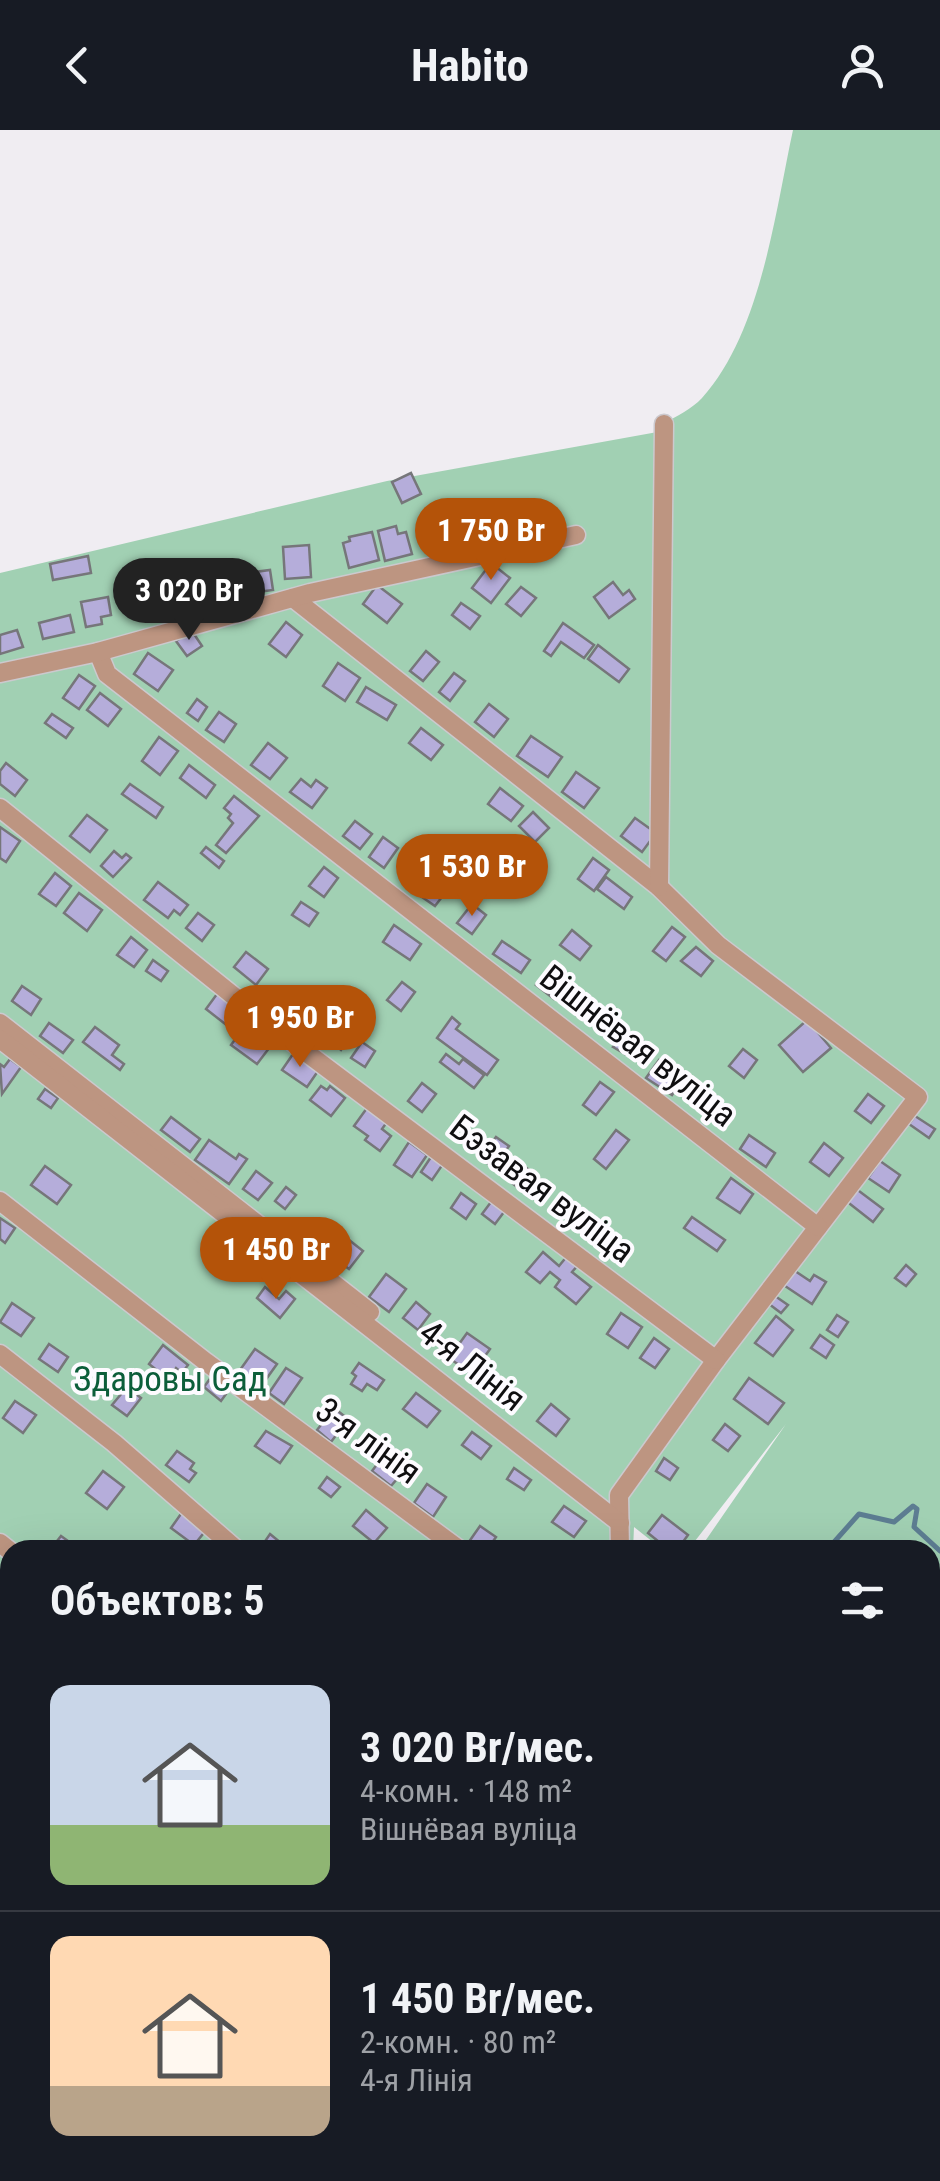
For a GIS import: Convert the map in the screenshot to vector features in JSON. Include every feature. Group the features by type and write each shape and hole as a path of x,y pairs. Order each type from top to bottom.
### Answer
{"street":[{"path":"659,887 664,424"},
{"path":"0,673 98,652 293,598 576,535"},
{"path":"293,598 659,887 718,946 918,1098 716,1360 619,1494 620,1540"},
{"name":"Вішнёвая вуліца","path":"98,652 106,674 818,1227"},
{"name":"Бэзавая вуліца","path":"0,808 271,1026 716,1360"},
{"path":"0,1023 454,1378 486,1418"},
{"name":"4-я Лінія","path":"0,1039 620,1523"},
{"name":"3-я лінія","path":"0,1201 206,1362 446,1540"},
{"path":"0,1354 114,1443 226,1540"}],"green space":[{"name":"Здаровы Сад","path":"793,130 940,130 940,1540 706,1540 786,1424 696,1540 650,1540 634,1527 633,1540 0,1540 0,573 387,481 663,431 664,424 702,398 722,371 752,307 772,234"}],"building":[{"path":"411,473 421,494 402,503 392,482"},
{"path":"396,526 398,534 406,532 412,554 385,561 378,531"},
{"path":"372,532 379,560 349,568 343,543 350,541 349,537"},
{"path":"309,545 311,577 285,579 283,547"},
{"path":"88,556 91,573 53,580 50,564"},
{"path":"491,563 510,578 491,603 472,588"},
{"path":"212,569 218,599 199,603 193,573"},
{"path":"270,570 273,590 257,592 255,572"},
{"path":"613,582 623,595 629,590 635,599 609,618 594,597"},
{"path":"377,585 402,604 387,623 363,604"},
{"path":"148,587 183,587 183,612 157,612 157,606 148,606"},
{"path":"521,587 536,598 521,616 506,604"},
{"path":"108,597 111,615 101,617 102,624 86,627 81,602"},
{"path":"461,603 480,616 470,629 452,615"},
{"path":"70,615 74,632 43,639 39,623"},
{"path":"286,622 302,635 286,657 269,644"},
{"path":"563,623 594,645 584,658 561,642 551,656 544,651"},
{"path":"17,630 23,647 0,654 0,635"},
{"path":"192,631 202,646 187,656 176,641"},
{"path":"598,645 629,669 619,682 588,659"},
{"path":"426,651 439,662 423,681 410,671"},
{"path":"148,653 173,670 158,691 134,674"},
{"path":"338,663 360,678 345,701 323,686"},
{"path":"454,673 465,681 450,701 439,692"},
{"path":"79,675 95,686 79,709 63,698"},
{"path":"366,687 396,705 387,720 357,702"},
{"path":"100,693 121,709 108,726 87,710"},
{"path":"197,699 207,707 198,721 187,713"},
{"path":"489,704 508,719 494,737 475,722"},
{"path":"219,712 236,724 224,742 206,730"},
{"path":"52,714 73,728 66,738 45,723"},
{"path":"421,728 443,745 431,760 409,743"},
{"path":"531,736 562,757 548,777 517,756"},
{"path":"159,737 178,751 160,775 142,761"},
{"path":"268,743 287,758 270,779 251,765"},
{"path":"6,763 27,780 15,796 0,784 0,771"},
{"path":"189,765 215,785 206,798 180,778"},
{"path":"576,772 599,788 584,808 562,792"},
{"path":"301,779 311,787 316,780 327,788 312,808 290,792"},
{"path":"130,784 163,807 156,818 122,794"},
{"path":"500,788 523,806 511,821 488,804"},
{"path":"234,796 259,816 226,853 216,845 233,823 224,808"},
{"path":"533,812 549,828 535,842 519,826"},
{"path":"87,815 107,830 90,852 70,836"},
{"path":"635,818 656,833 642,852 621,836"},
{"path":"355,821 372,834 360,849 343,836"},
{"path":"0,827 20,841 6,862 0,858"},
{"path":"383,837 398,848 384,868 369,857"},
{"path":"206,847 224,861 219,868 201,853"},
{"path":"114,851 122,858 126,854 131,858 113,877 101,866"},
{"path":"593,858 609,870 594,891 578,879"},
{"path":"324,867 338,878 324,897 309,886"},
{"path":"55,873 71,886 56,906 39,894"},
{"path":"606,877 632,897 624,909 597,889"},
{"path":"430,881 445,893 435,906 419,895"},
{"path":"158,882 188,905 180,915 174,910 168,918 144,900"},
{"path":"79,893 102,910 87,931 64,913"},
{"path":"301,902 318,913 309,926 292,915"},
{"path":"472,904 486,915 472,934 457,923"},
{"path":"198,913 214,925 202,941 186,928"},
{"path":"394,925 421,944 410,960 383,942"},
{"path":"672,927 685,937 666,961 653,951"},
{"path":"572,930 591,946 580,960 560,945"},
{"path":"131,937 147,950 134,967 117,955"},
{"path":"502,941 530,960 521,973 493,954"},
{"path":"696,947 713,961 701,976 681,961"},
{"path":"246,952 268,969 256,985 234,967"},
{"path":"153,960 168,971 161,981 146,971"},
{"path":"550,967 568,981 554,999 536,985"},
{"path":"402,982 415,992 401,1011 387,1000"},
{"path":"22,986 41,999 31,1015 12,1001"},
{"path":"217,994 240,1012 229,1027 206,1009"},
{"path":"452,1017 460,1024 456,1029 498,1060 487,1075 437,1038"},
{"path":"250,1019 276,1039 257,1064 231,1045"},
{"path":"338,1020 354,1032 341,1050 325,1037"},
{"path":"807,1020 831,1048 803,1072 779,1045"},
{"path":"49,1023 73,1040 63,1053 40,1036"},
{"path":"95,1027 119,1045 112,1055 124,1064 120,1070 83,1042"},
{"path":"633,1034 644,1042 632,1058 613,1047 621,1037 627,1042"},
{"path":"362,1042 375,1051 365,1067 351,1058"},
{"path":"743,1049 757,1060 744,1078 729,1066"},
{"path":"293,1054 318,1071 307,1087 282,1070"},
{"path":"446,1054 459,1064 463,1059 484,1075 474,1088 440,1062"},
{"path":"10,1059 21,1067 2,1094 0,1064 4,1067"},
{"path":"659,1060 684,1077 672,1095 646,1078"},
{"path":"600,1082 614,1092 596,1115 583,1105"},
{"path":"422,1083 436,1094 422,1112 408,1101"},
{"path":"321,1086 327,1090 330,1086 345,1098 331,1116 310,1100"},
{"path":"45,1089 58,1098 51,1108 38,1099"},
{"path":"868,1094 884,1106 871,1123 855,1111"},
{"path":"709,1097 721,1107 711,1120 699,1110"},
{"path":"367,1108 387,1122 382,1129 391,1136 380,1151 354,1126"},
{"path":"915,1116 935,1129 929,1138 909,1124"},
{"path":"171,1117 200,1139 190,1152 161,1130"},
{"path":"616,1130 629,1140 606,1169 594,1159"},
{"path":"749,1135 775,1153 766,1167 740,1149"},
{"path":"496,1137 509,1146 494,1168 480,1158"},
{"path":"209,1140 236,1159 239,1154 247,1159 229,1184 195,1160"},
{"path":"409,1142 427,1155 412,1177 394,1165"},
{"path":"824,1143 843,1158 829,1176 810,1162"},
{"path":"431,1157 443,1164 432,1180 421,1172"},
{"path":"880,1161 900,1175 889,1192 868,1178"},
{"path":"45,1166 71,1185 57,1204 31,1185"},
{"path":"525,1167 538,1176 525,1193 512,1183"},
{"path":"256,1171 272,1183 258,1200 243,1189"},
{"path":"731,1178 753,1194 740,1213 717,1198"},
{"path":"286,1187 296,1195 285,1209 275,1201"},
{"path":"855,1188 883,1209 873,1222 845,1200"},
{"path":"461,1193 476,1204 466,1219 451,1208"},
{"path":"494,1198 507,1208 495,1224 482,1214"},
{"path":"692,1217 725,1240 717,1251 684,1228"},
{"path":"0,1218 15,1228 5,1243 0,1239"},
{"path":"604,1231 622,1243 612,1258 594,1245"},
{"path":"339,1232 363,1251 349,1269 325,1251"},
{"path":"543,1252 559,1266 568,1255 579,1264 572,1272 591,1287 576,1304 555,1287 560,1280 550,1272 540,1283 526,1272"},
{"path":"906,1265 916,1274 906,1286 895,1278"},
{"path":"792,1269 810,1281 814,1275 826,1282 812,1304 782,1284"},
{"path":"386,1274 406,1289 389,1312 369,1297"},
{"path":"265,1287 279,1299 286,1291 295,1299 280,1318 257,1298"},
{"path":"775,1296 788,1305 781,1313 769,1304"},
{"path":"416,1302 430,1314 418,1330 403,1318"},
{"path":"12,1303 34,1318 21,1336 0,1322"},
{"path":"621,1313 642,1327 628,1348 607,1334"},
{"path":"837,1315 848,1322 838,1337 827,1330"},
{"path":"776,1316 793,1330 773,1356 755,1343"},
{"path":"467,1333 490,1349 472,1374 449,1358"},
{"path":"820,1335 834,1345 826,1358 811,1348"},
{"path":"654,1338 669,1349 655,1368 640,1358"},
{"path":"49,1344 68,1357 58,1372 39,1359"},
{"path":"163,1345 188,1365 182,1373 176,1368 168,1379 149,1364"},
{"path":"255,1349 277,1364 262,1385 240,1370"},
{"path":"359,1363 384,1380 377,1390 367,1384 362,1391 351,1384"},
{"path":"286,1368 302,1378 284,1404 269,1393"},
{"path":"749,1378 784,1403 768,1424 734,1399"},
{"path":"209,1380 226,1394 221,1401 204,1387"},
{"path":"127,1387 141,1398 127,1416 112,1405"},
{"path":"416,1393 440,1411 427,1427 403,1409"},
{"path":"15,1401 36,1415 23,1433 3,1418"},
{"path":"551,1404 569,1419 556,1436 537,1421"},
{"path":"334,1408 357,1426 352,1433 343,1426 331,1442 317,1430"},
{"path":"725,1424 740,1436 728,1451 713,1440"},
{"path":"266,1431 292,1446 280,1463 255,1446"},
{"path":"472,1432 491,1446 481,1459 462,1445"},
{"path":"388,1450 408,1466 391,1486 372,1471"},
{"path":"177,1451 194,1463 190,1469 196,1473 189,1482 166,1465"},
{"path":"664,1458 678,1468 670,1480 656,1471"},
{"path":"514,1468 531,1480 524,1490 507,1479"},
{"path":"103,1471 124,1487 107,1509 86,1493"},
{"path":"327,1477 340,1487 331,1497 319,1488"},
{"path":"427,1484 446,1497 433,1517 414,1503"},
{"path":"564,1506 586,1521 574,1537 552,1522"},
{"path":"366,1510 387,1528 377,1540 370,1540 353,1526"},
{"path":"183,1511 207,1529 198,1540 187,1540 171,1528"},
{"path":"662,1515 688,1535 684,1540 657,1540 648,1533"},
{"path":"480,1526 496,1537 494,1540 470,1540"}],"waterway":[{"path":"836,1540 859,1514 894,1522 913,1506 917,1509 914,1527 928,1540"}]}
